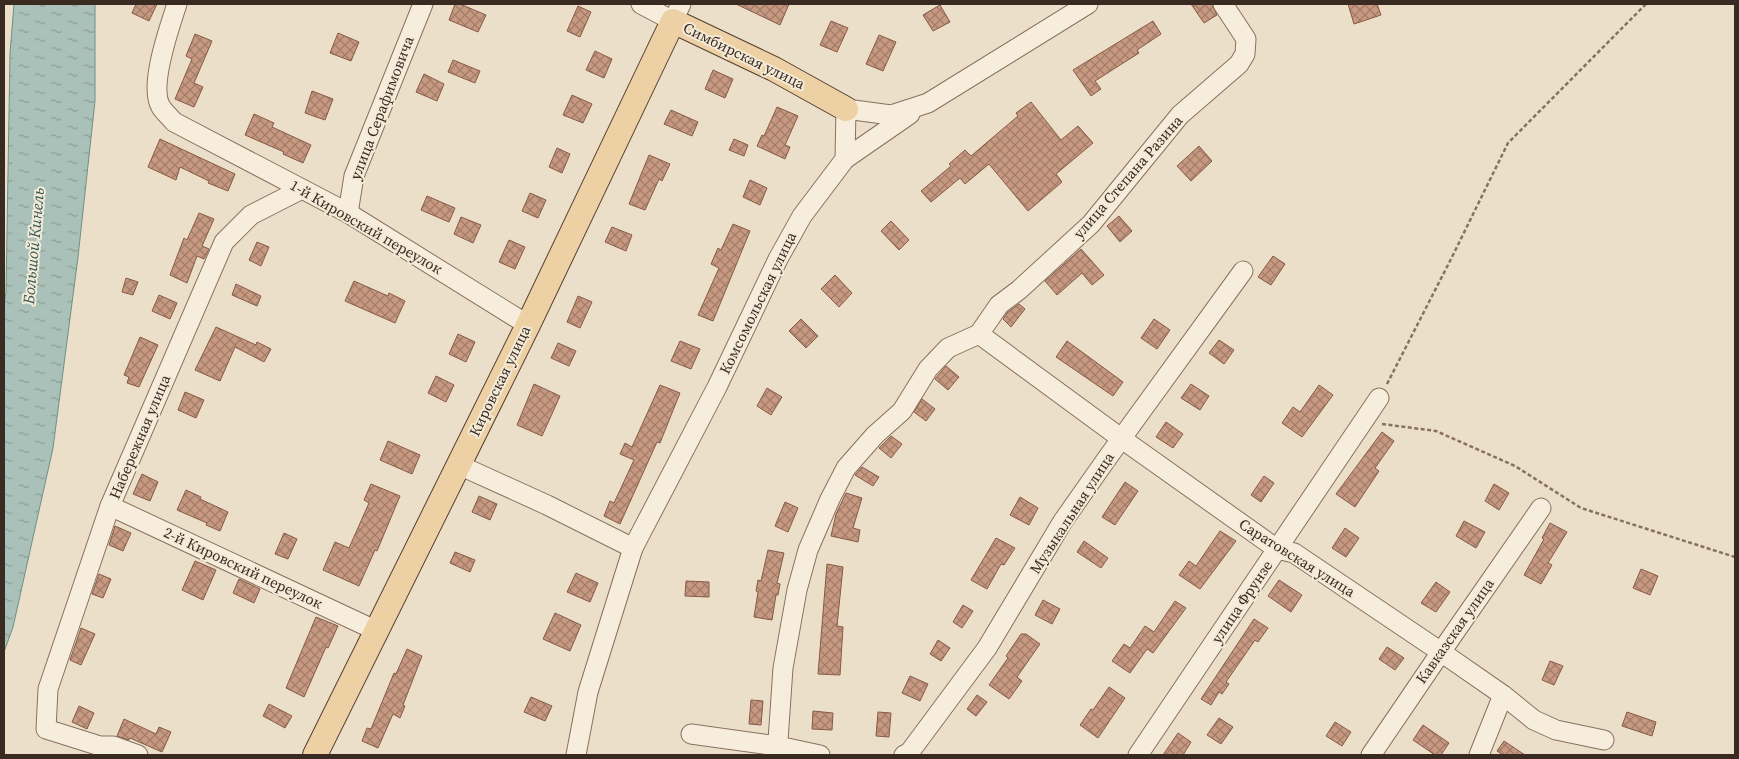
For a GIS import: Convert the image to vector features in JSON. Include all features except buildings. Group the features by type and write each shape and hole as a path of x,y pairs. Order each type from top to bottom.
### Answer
{"main road":[{"name":"Симбирская улица","path":"677,12 846,109"},
{"name":"Кировская улица","path":"315,755 528,325 677,12"}],"street":[{"name":"1-й Кировский переулок","path":"177,4 158,64 157,88 160,106 174,122 348,213 528,325"},
{"name":"улица Серафимовича","path":"348,213 354,176 423,4"},
{"name":"Симбирская улица","path":"640,4 677,12"},
{"path":"845,159 846,109 891,115 928,103 1070,9 1088,4"},
{"name":"улица Степана Разина","path":"979,334 999,305 1019,290 1090,224 1180,115 1238,64 1245,54 1246,39 1223,4"},
{"name":"Комсомольская улица","path":"576,755 588,692 632,548 717,387 778,259 802,216 845,159 928,103"},
{"name":"Набережная улица","path":"98,751 46,729 48,690 110,506 224,242 251,215 302,189"},
{"name":"Музыкальная улица","path":"904,755 909,753 987,648 1063,521 1242,271"},
{"path":"778,751 783,668 798,590 808,550 830,499 846,468 902,411 928,369 948,348 979,334"},
{"name":"Саратовская улица","path":"979,334 1277,549 1294,553 1503,695 1534,720 1556,730 1604,740"},
{"name":"улица Фрунзе","path":"1138,755 1379,398"},
{"path":"459,465 547,505 632,548"},
{"name":"2-й Кировский переулок","path":"110,506 377,631"},
{"name":"Кавказская улица","path":"1371,755 1541,508"},
{"path":"1479,755 1503,695"},
{"path":"691,734 778,751 820,755"},
{"path":"98,751 113,746 138,755"}],"path":[{"path":"1379,398 1456,250 1508,143 1646,4"},
{"path":"1363,422 1436,431 1514,466 1581,508 1735,557"}],"water":[{"name":"Большой Кинель","path":"14,4 95,4 95,101 78,257 53,448 13,627 4,652 4,303 6,293 10,53"}]}
